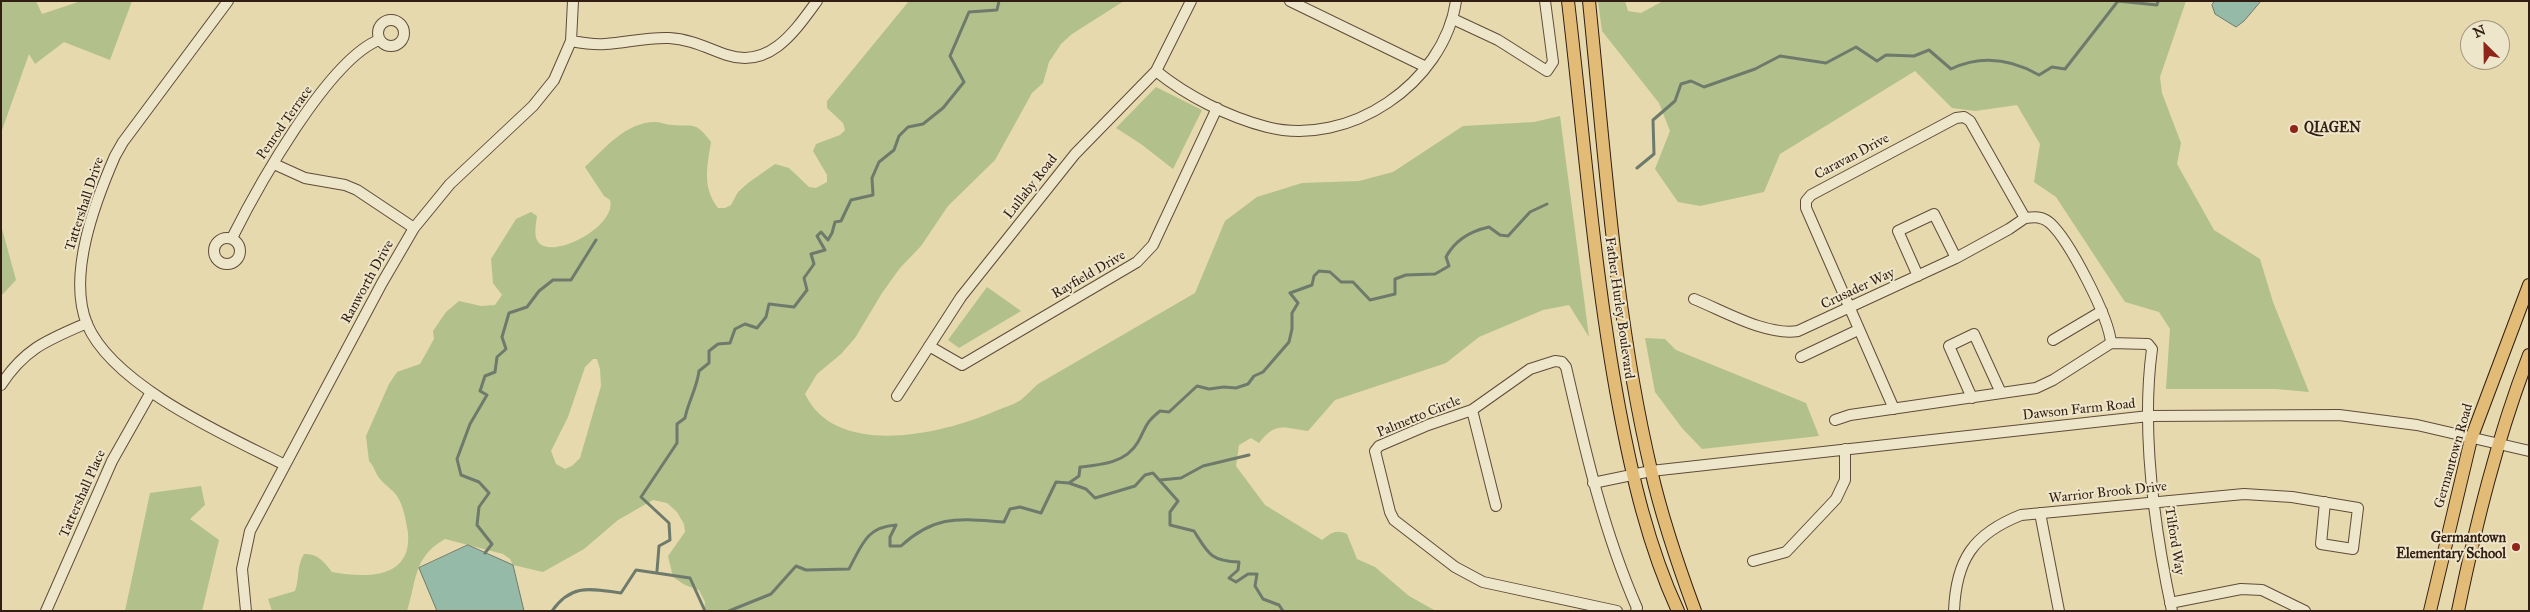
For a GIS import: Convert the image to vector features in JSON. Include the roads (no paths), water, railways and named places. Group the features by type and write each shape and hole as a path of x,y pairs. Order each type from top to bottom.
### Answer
{"main road":[{"name":"Father Hurley Boulevard","path":"1568,1 1605,332 1632,474 1657,559 1678,611"},
{"name":"Father Hurley Boulevard","path":"1588,1 1624,326 1651,472 1672,548 1695,611"},
{"name":"Germantown Road","path":"2430,611 2471,439 2529,285"},
{"path":"2458,611 2472,543 2497,446 2529,355"}],"street":[{"name":"Tattershall Drive","path":"228,1 123,142 113,161 81,259 80,284 87,323 109,357 151,392 213,428 285,465"},
{"name":"Ranworth Drive","path":"246,611 242,579 248,538 394,261 414,228 450,184 544,94 561,67 571,41 573,1"},
{"path":"571,41 603,44 644,38 677,39 736,57 751,56 772,51 786,41 817,1"},
{"name":"Lullaby Road","path":"897,396 961,297 1075,154 1156,71 1191,1"},
{"path":"1290,1 1426,67"},
{"path":"1156,71 1174,85 1217,108 1268,127 1322,128 1347,123 1378,109 1404,91 1426,67 1453,19 1456,1"},
{"path":"1453,19 1498,40 1548,71 1553,62 1545,1"},
{"name":"Penrod Terrace","path":"232,238 295,130 336,77 364,47 379,40"},
{"name":"Rayfield Drive","path":"929,346 962,365 1138,262 1153,245 1217,108"},
{"name":"Caravan Drive","path":"1894,409 1806,208 1806,200 1812,195 1956,118 1964,117 1970,121 2025,218"},
{"path":"274,164 305,178 345,185 357,190 414,228"},
{"path":"1918,276 1898,231 1934,214 1956,258"},
{"path":"2025,218 2036,216 2050,223 2092,288 2110,334 2110,343"},
{"name":"Crusader Way","path":"1694,299 1778,332 1798,331 1956,258 2025,218"},
{"path":"2054,340 2102,311"},
{"path":"1,385 24,355 39,345 87,323"},
{"path":"1800,357 1858,330"},
{"path":"1972,398 1949,346 1974,334 2001,393"},
{"path":"1835,420 1894,409 2036,388 2110,343 2148,344 2152,349 2149,372 2149,416"},
{"name":"Palmetto Circle","path":"1617,611 1483,582 1455,567 1394,520 1390,512 1375,451 1379,446 1428,425 1472,410 1530,369 1555,361 1562,362 1566,367 1594,483 1617,561 1637,608 1636,611"},
{"name":"Tattershall Place","path":"46,611 112,461 151,392"},
{"path":"1472,410 1496,506"},
{"name":"Dawson Farm Road","path":"1632,474 2149,416 2339,415 2417,425 2497,446 2529,451"},
{"name":"Tilford Way","path":"2149,416 2155,519 2171,607"},
{"path":"1753,561 1786,552 1836,499 1845,480 1845,449"},
{"path":"1594,483 1632,474"},
{"name":"Warrior Brook Drive","path":"1954,611 1955,585 1961,567 1969,552 1983,536 1999,524 2020,515 2244,494 2292,497 2325,502 2358,508 2353,549 2320,544 2325,502"},
{"path":"2040,513 2058,611"},
{"path":"2171,607 2241,589 2262,590 2305,611"}],"waterway":[{"path":"657,571 659,546 670,540 669,523 641,497 677,443 677,424 685,418 699,371 709,363 709,351 718,344 730,343 735,329 745,324 757,328 766,317 769,304 794,307 807,290 804,278 814,264 811,254 825,250 817,236 821,232 828,240 835,222 841,221 851,200 873,195 872,178 879,162 894,150 899,136 908,127 923,124 943,108 964,82 950,56 969,12 997,10 999,1"},
{"path":"1637,168 1654,154 1653,120 1675,101 1681,84 1691,81 1704,87 1755,69 1780,56 1826,63 1856,47 1877,61 1886,55 1914,56 1929,50 1951,69 1973,62 1996,61 2018,65 2039,75 2052,67 2065,69 2118,1 2157,5 2158,1"},
{"path":"729,611 771,594 796,566 806,570 849,569 871,533 886,526 896,525 890,537 890,546 901,546 926,528 949,521 1004,522 1010,509 1020,507 1041,513 1056,482 1069,483 1079,476 1080,467 1120,459 1133,449 1146,425 1155,415 1160,411 1169,412 1197,386 1209,389 1236,388 1248,384 1254,376 1263,372 1289,342 1292,329 1292,313 1298,303 1290,293 1312,285 1314,276 1319,271 1330,272 1341,282 1353,282 1370,300 1395,294 1395,279 1406,275 1435,274 1449,266 1446,257 1464,237 1489,227 1500,235 1508,236 1530,212 1547,204"},
{"path":"485,553 492,544 477,525 479,507 489,493 479,482 461,475 457,459 470,424 487,395 480,391 485,376 495,372 497,357 506,349 502,337 509,313 527,307 539,291 553,280 571,280 596,240"},
{"path":"1160,480 1181,478 1203,466 1249,455"},
{"path":"1069,483 1086,489 1095,498 1135,486 1145,475 1153,473 1178,501 1170,512 1170,525 1194,531 1207,550 1216,558 1239,562 1238,570 1229,578 1236,582 1248,574 1257,574 1255,586 1263,599 1279,605 1283,611"},
{"path":"552,611 559,602 575,592 600,590 621,593 636,570 690,578 705,611"}],"place":[{"name":"QIAGEN","path":"2294,129"},
{"name":"Germantown Elementary School","path":"2516,547"}]}
